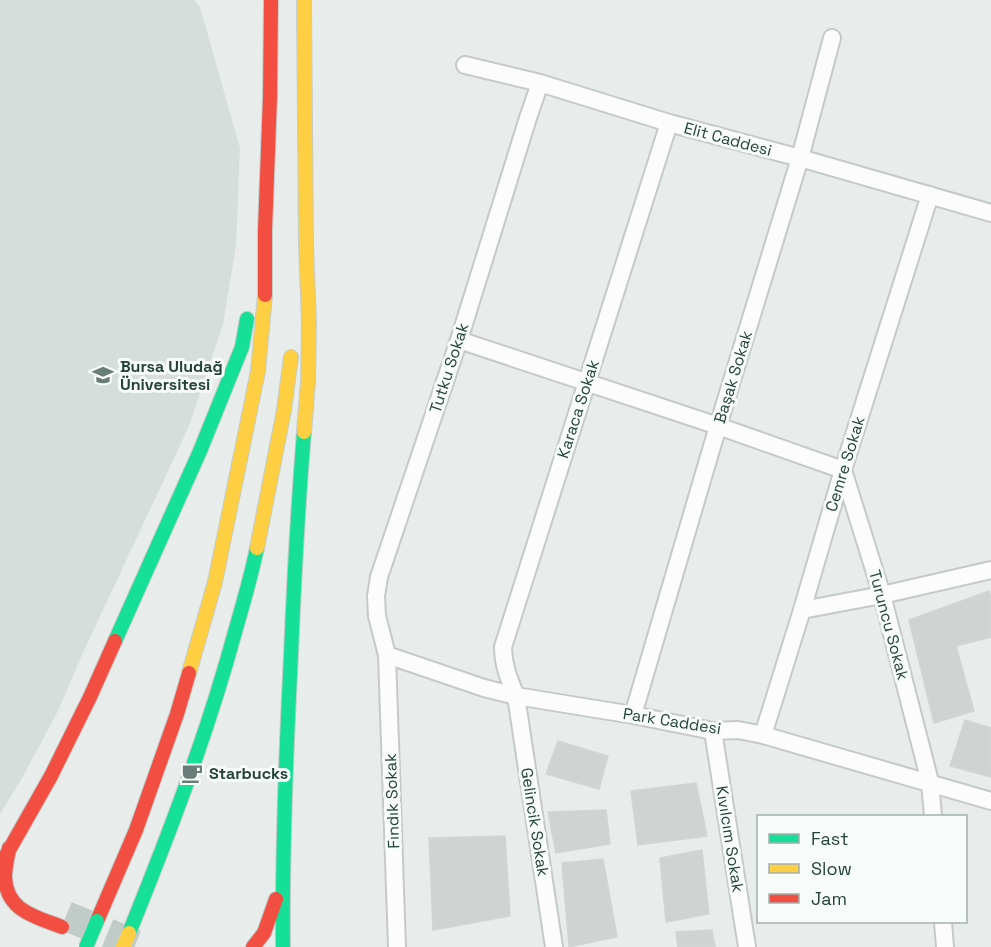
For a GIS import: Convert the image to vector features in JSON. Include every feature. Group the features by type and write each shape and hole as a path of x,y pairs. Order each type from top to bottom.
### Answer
{"highway":[{"path":"260,0 270,97"},
{"path":"86,947 136,830 177,714 215,582 258,371 266,290 265,230 271,0"},
{"path":"283,947 282,867 286,745 298,511 308,382 304,0"},
{"path":"305,99 317,0"},
{"path":"0,866 51,776 90,697 200,451 242,347 265,230"},
{"path":"123,947 167,840 196,760 255,563 284,410 306,244"},
{"path":"9,848 5,878 7,894 4,899 24,912 64,921"},
{"path":"253,947 264,933 276,902 282,867"}],"street":[{"name":"Başak Sokak","path":"633,715 800,158 832,38"},
{"name":"Elit Caddesi","path":"465,65 540,83 669,123 991,213"},
{"name":"Tutku Sokak","path":"387,654 377,616 376,596 379,577 459,340 540,83"},
{"name":"Karaca Sokak","path":"516,696 505,671 503,647 669,123"},
{"name":"Cemre Sokak","path":"764,735 843,470 930,195"},
{"path":"459,340 843,470"},
{"name":"Turuncu Sokak","path":"843,470 882,595 930,782 933,815"},
{"path":"802,610 882,595 991,570"},
{"name":"Park Caddesi","path":"387,654 484,688 516,696 713,731 738,730 764,735 991,801"},
{"name":"Fındık Sokak","path":"387,654 397,947"},
{"name":"Gelincik Sokak","path":"516,696 554,947"},
{"name":"Kıvılcım Sokak","path":"713,731 747,947"},
{"path":"943,923 945,947"}],"shaded area":[{"name":"Bursa Uludağ Üniversitesi","path":"0,0 194,0 200,7 240,148 236,246 223,324 189,426 58,711 0,814"}],"building":[{"path":"989,591 991,637 956,646 974,711 934,723 909,620"},
{"path":"965,720 991,728 991,777 950,766"},
{"path":"558,741 608,756 599,789 546,774"},
{"path":"696,783 707,836 638,845 631,791"},
{"path":"606,810 610,844 556,853 548,812"},
{"path":"505,836 510,916 433,930 429,838"},
{"path":"702,850 709,914 666,922 660,858"},
{"path":"603,859 617,937 569,947 562,863"},
{"path":"712,930 715,947 678,947 676,932"}],"tunnel":[{"path":"66,916 141,947"}],"traffic: fast":[{"path":"115,641 200,451 242,347 247,319"},
{"path":"283,947 286,764 304,432"},
{"path":"129,933 200,746 224,670 257,548"},
{"path":"86,947 97,921"}],"traffic: slow":[{"path":"304,0 309,323 304,432"},
{"path":"189,673 215,582 258,371 265,295"},
{"path":"257,548 284,410 291,357"},
{"path":"123,947 129,933"}],"traffic: jam":[{"path":"265,295 271,0"},
{"path":"0,866 51,776 115,641"},
{"path":"97,921 136,830 189,673"},
{"path":"9,848 5,877 11,898 24,911 62,927"},
{"path":"253,947 264,933 276,899"}],"place":[{"name":"Bursa Uludağ Üniversitesi","path":"103,375"},
{"name":"Starbucks","path":"192,773"}]}
